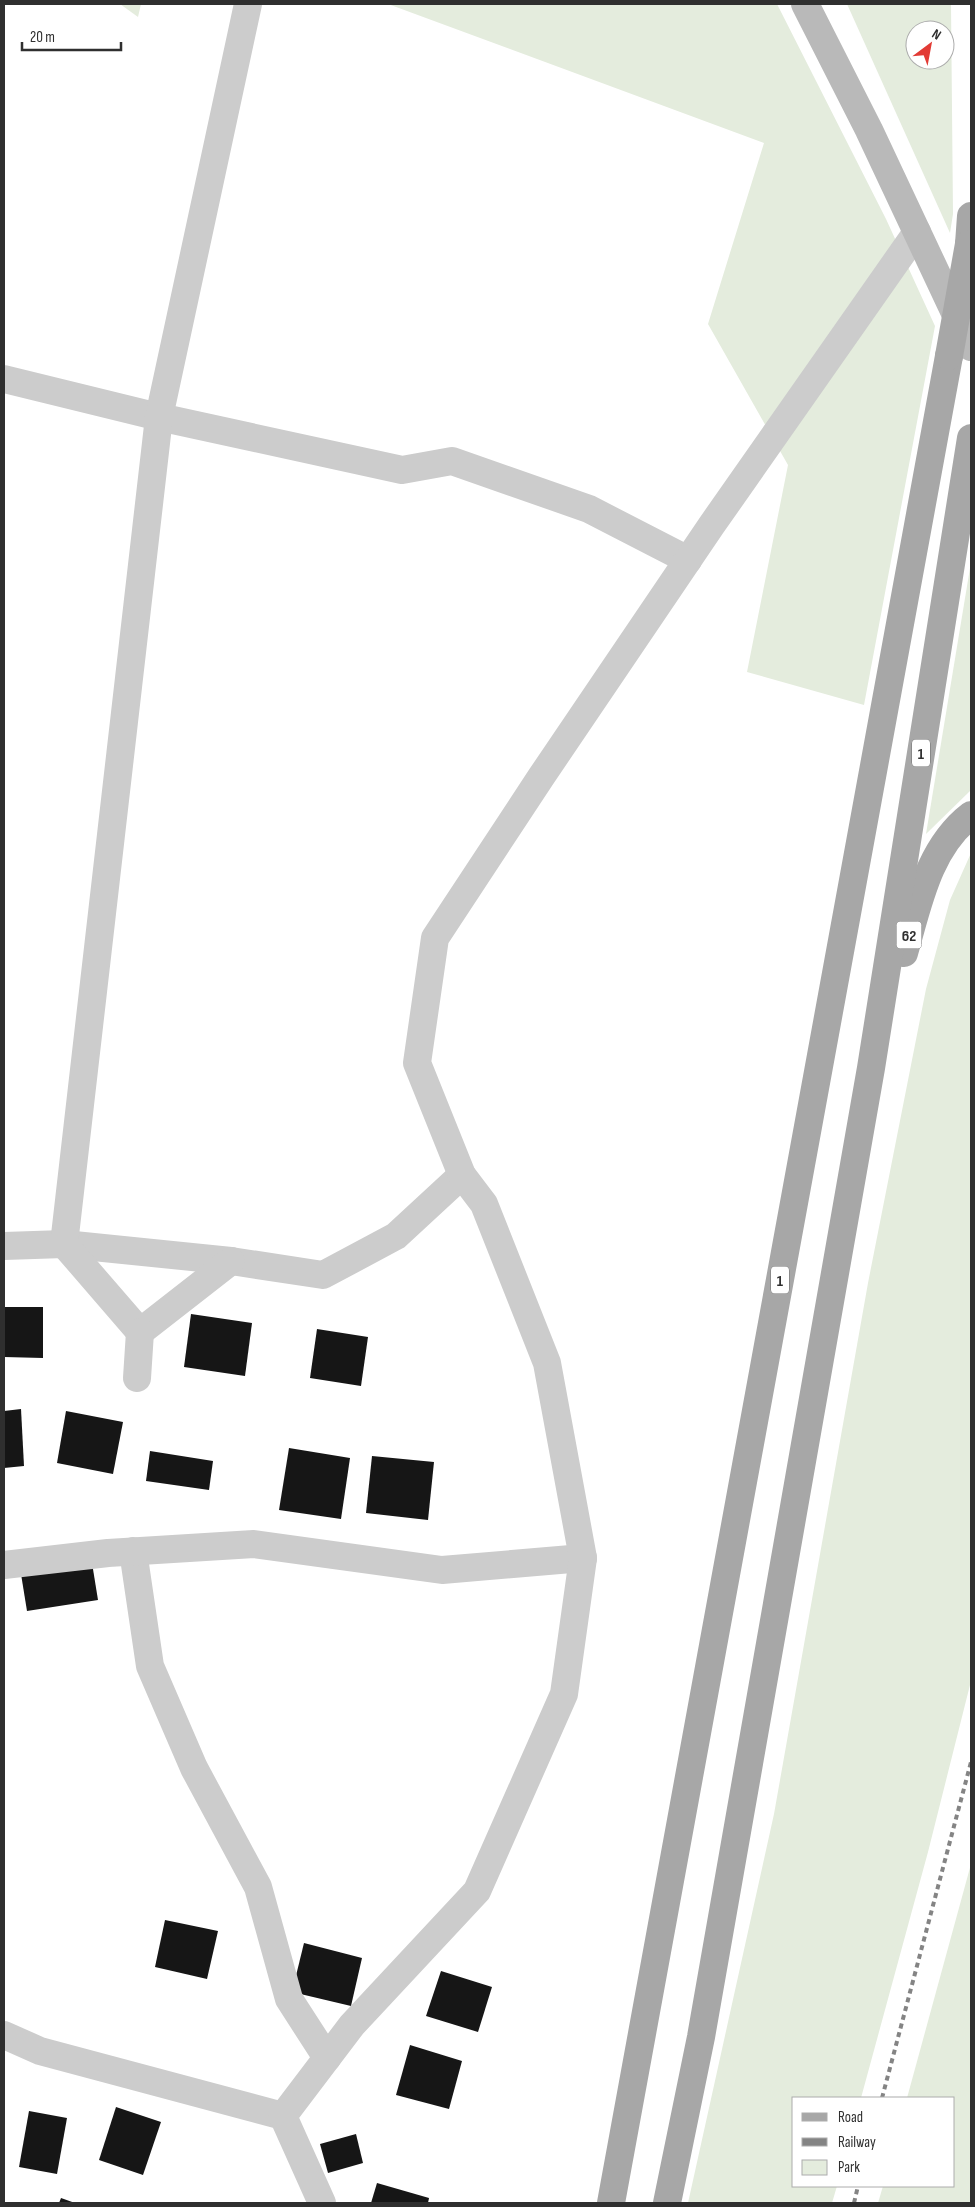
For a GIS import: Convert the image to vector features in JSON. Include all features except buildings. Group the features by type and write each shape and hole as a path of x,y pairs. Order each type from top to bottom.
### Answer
{"main road":[{"path":"805,4 869,130 917,232 960,351"},
{"name":"1","path":"610,2203 960,351 971,216"},
{"name":"1","path":"667,2203 702,2028 871,1068 971,438"},
{"name":"62","path":"871,1068 926,876 944,845 963,821 971,815"}],"street":[{"path":"137,1378 140,1332 64,1244 159,417 248,4"},
{"path":"283,2116 352,2025 477,1891 564,1694 583,1558 547,1363 484,1204 462,1175 417,1063 435,938 688,560 917,232"},
{"path":"4,379 159,417 402,470 452,461 589,509 688,560"},
{"path":"4,1246 64,1244 231,1261 323,1275 396,1236 462,1175"},
{"path":"140,1332 231,1261"},
{"path":"4,1565 133,1551 254,1544 442,1570 583,1558"},
{"path":"133,1551 150,1666 194,1768 258,1887 289,1999 327,2058"},
{"path":"4,2035 40,2051 283,2116"},
{"path":"283,2116 322,2203"}],"green space":[{"path":"120,4 141,4 138,17"},
{"path":"388,4 777,4 886,219 935,326 864,705 747,672 788,465 708,324 764,143"},
{"path":"847,4 951,4 951,20 905,20 905,70 952,70 953,214 950,233"},
{"path":"971,562 971,790 926,834"},
{"path":"971,853 971,1681 928,1852 861,2097 792,2097 792,2187 837,2187 832,2203 688,2203 774,1814 868,1283 926,989 950,900"},
{"path":"971,1864 971,2203 878,2203 883,2187 955,2187 955,2097 907,2097"}],"railway":[{"path":"882,2097 971,1762"},
{"path":"854,2203 858,2187"}]}
